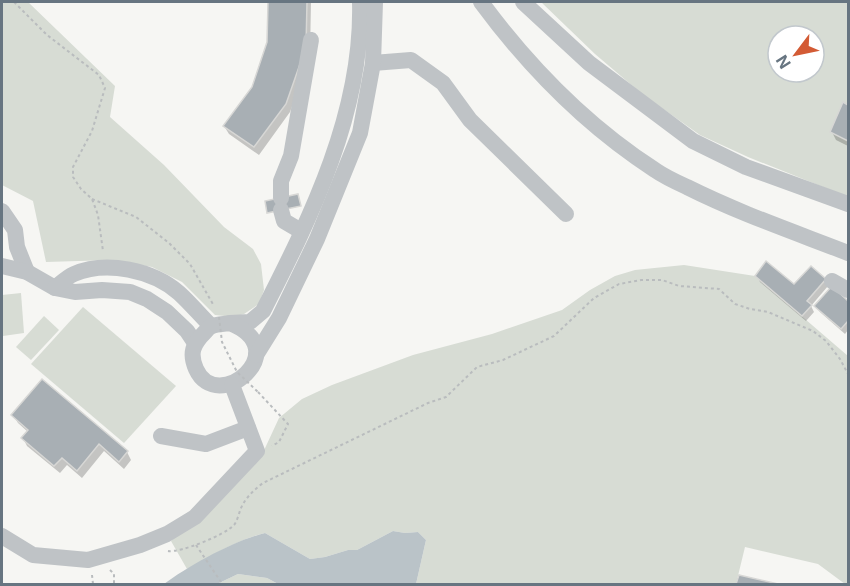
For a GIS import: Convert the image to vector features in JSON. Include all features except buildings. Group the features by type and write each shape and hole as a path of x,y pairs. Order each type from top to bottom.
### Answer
{"street":[{"path":"360,2 361,28 352,92 330,167 263,311 250,322 220,322 195,343 192,360 199,376 214,384 232,385 247,375 256,355 279,318 317,239 360,133 373,63 375,2"},
{"path":"481,2 530,63 573,106 613,140 656,171 715,201 849,253"},
{"path":"523,2 589,63 693,141 746,167 849,204"},
{"path":"301,231 284,221 281,182 291,156 311,40"},
{"path":"373,63 411,60 443,83 470,120 566,214"},
{"path":"2,212 15,230 17,247 27,272"},
{"path":"2,266 27,272 55,288 75,292 130,291 167,312 187,331 195,343"},
{"path":"55,288 72,274 95,268 125,269 150,275 220,322 245,329 254,340 256,355"},
{"path":"832,281 849,290"},
{"path":"2,536 33,555 88,560 140,545 167,534 195,517 257,451 232,385"},
{"path":"161,436 206,444 248,428"}],"path":[{"path":"14,2 47,34 99,75 105,88 92,131 73,167 73,177 92,199 136,217 168,243 190,264 214,306"},
{"path":"92,199 99,215 104,253"},
{"path":"140,545 174,552 196,546 234,525 246,500 263,483 428,403 446,397 477,367 513,356 554,336 594,298 619,284 641,280 662,280 679,286 719,289 735,304 768,312 813,331 826,341 849,374"},
{"path":"220,322 222,342 237,372 288,424 279,442 270,447"},
{"path":"196,546 221,582"}],"shaded area":[{"path":"2,2 28,2 115,86 110,117 164,165 224,227 253,249 261,264 264,290 259,304 244,314 234,317 215,315 182,282 152,267 111,260 46,262 33,201 2,185"},
{"path":"541,2 848,2 848,197 700,135 642,94 595,54"},
{"path":"684,265 755,276 848,356 848,584 818,564 745,547 736,584 416,584 426,540 418,532 393,531 357,550 310,559 265,533 235,544 187,569 171,541 260,459 279,418 302,399 332,385 413,355 492,334 562,310 615,276 635,270"},
{"path":"21,293 24,333 3,336 2,295"},
{"path":"83,307 176,386 124,443 31,364"},
{"path":"44,316 59,330 31,360 16,347"},
{"path":"393,531 418,532 426,540 416,584 278,584 267,578 238,574 217,584 164,584 212,554 265,533 310,559 357,550"},
{"path":"238,574 267,578 278,584 217,584"}]}
